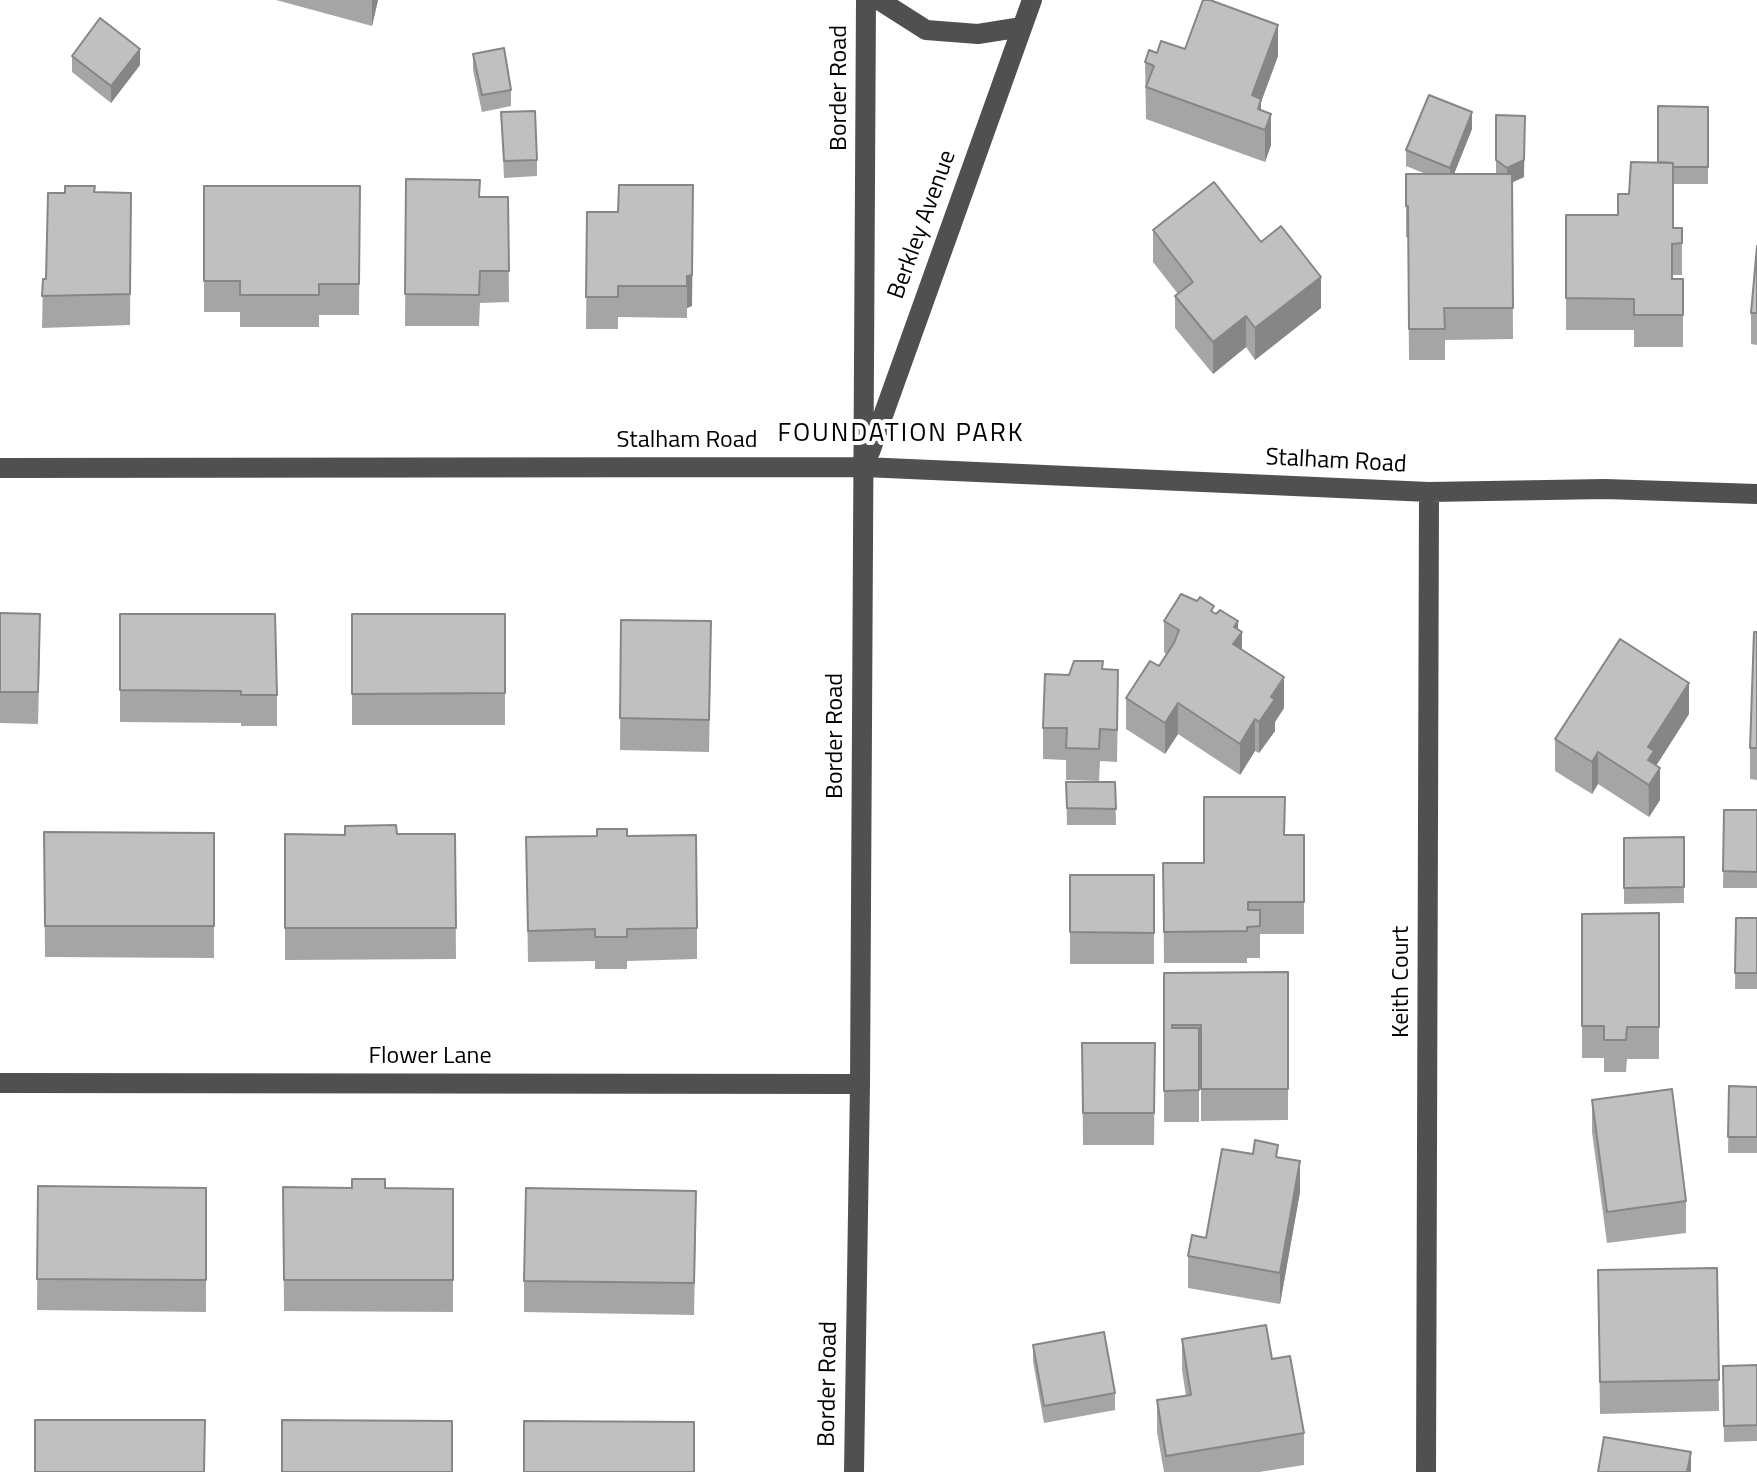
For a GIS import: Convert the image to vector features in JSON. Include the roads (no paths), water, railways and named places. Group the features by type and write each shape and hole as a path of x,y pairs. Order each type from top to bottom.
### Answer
{"street":[{"name":"Border Road","path":"854,1472 860,1084 866,0"},
{"path":"879,0 926,30 978,34 1022,27"},
{"name":"Berkley Avenue","path":"864,467 1032,0"},
{"name":"Stalham Road","path":"0,468 864,467 1429,492 1605,489 1757,494"},
{"name":"Keith Court","path":"1426,1472 1429,492"},
{"name":"Flower Lane","path":"0,1083 860,1084"}],"district":[{"name":"FOUNDATION PARK","path":"901,435"}]}
